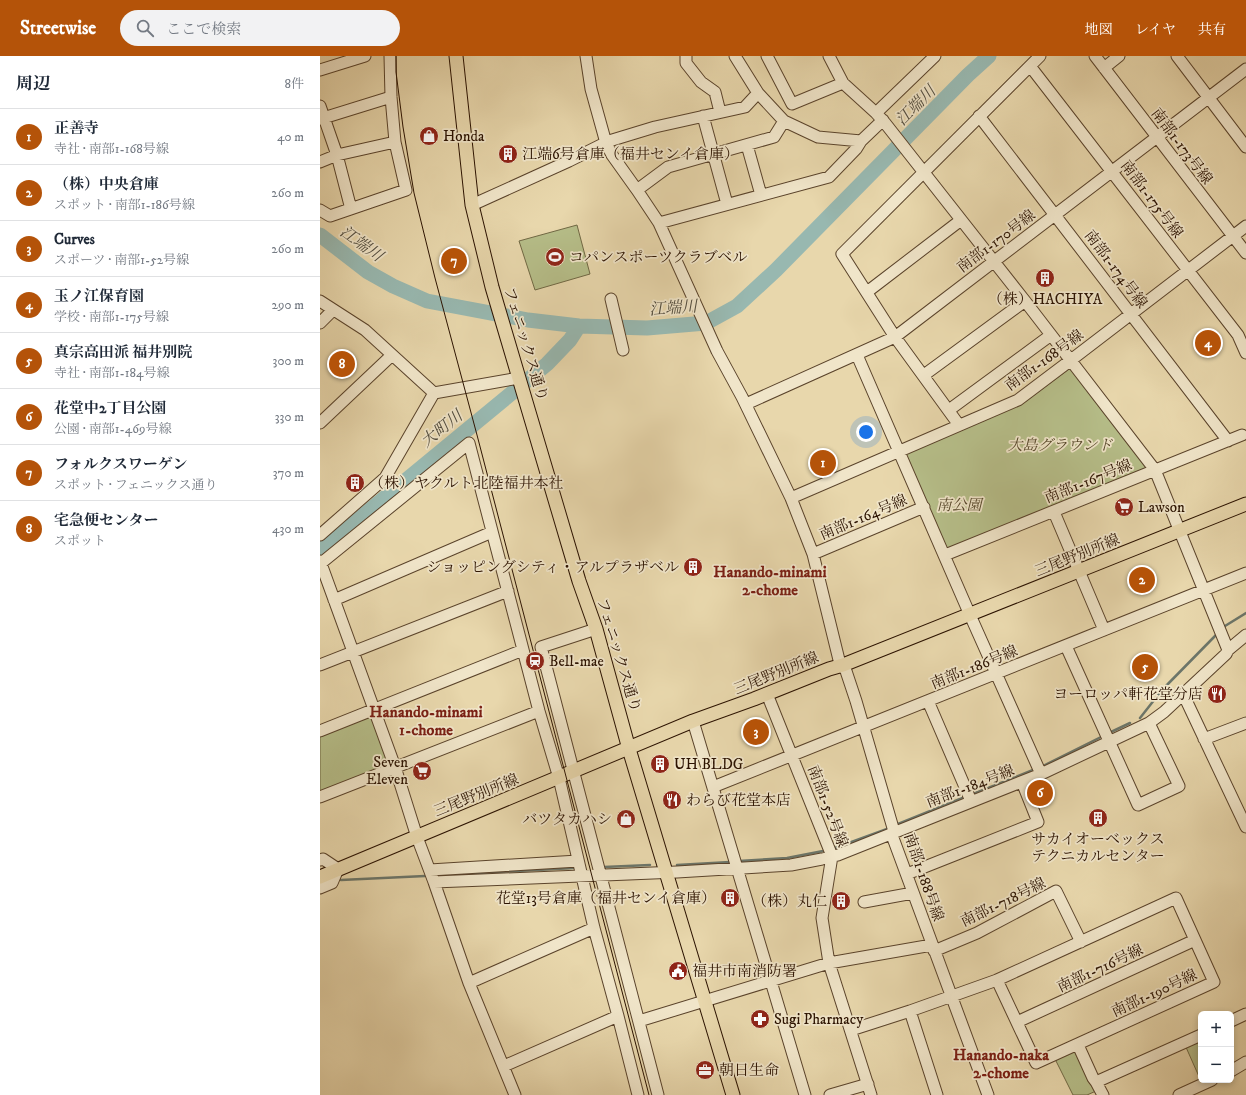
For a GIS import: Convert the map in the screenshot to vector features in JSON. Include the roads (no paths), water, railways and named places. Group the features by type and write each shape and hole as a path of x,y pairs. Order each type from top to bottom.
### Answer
{"main road":[{"name":"フェニックス通り","path":"456,56 472,205 492,286 579,581 596,629 629,749 733,1095"},
{"name":"三尾野別所線","path":"320,877 693,721 767,694 828,669 843,665 1246,504"}],"street":[{"path":"320,70 344,59 365,56"},
{"path":"320,210 330,216 406,190 395,142 391,97 390,56"},
{"name":"南部1-188号線","path":"586,56 591,89 606,143 619,166 659,223 715,348 746,404 792,498 813,554 839,660 843,665 864,727 893,828 893,838 988,1095"},
{"path":"686,56 686,63 701,82 715,92 720,112"},
{"path":"735,56 758,93 784,121 818,137 861,141"},
{"path":"767,56 792,104 843,83"},
{"path":"829,56 843,83 883,120 922,168 961,220 1072,360 1155,470 1228,650"},
{"path":"659,223 829,177 856,149 861,141 883,120 936,56"},
{"path":"959,424 895,337 842,254 922,168 979,116 1040,56"},
{"name":"南部1-173号線","path":"1095,56 1246,253"},
{"path":"1104,68 1119,56"},
{"path":"1177,56 1246,147"},
{"name":"南部1-175号線","path":"1030,66 1238,335 1246,353"},
{"name":"南部1-170号線","path":"746,404 895,337 1246,69"},
{"path":"472,205 606,143 655,127 745,107 758,93"},
{"path":"322,118 391,97"},
{"path":"320,106 322,118 337,155 351,208"},
{"path":"703,116 727,204"},
{"name":"南部1-174号線","path":"979,116 1228,441"},
{"path":"637,190 668,167 774,137 784,121"},
{"path":"320,162 337,155 395,142"},
{"path":"747,145 761,195"},
{"path":"867,292 961,220"},
{"name":"南部1-168号線","path":"792,498 959,424 1018,400 1246,226"},
{"path":"611,298 623,350"},
{"path":"320,301 365,330 434,393"},
{"path":"924,375 1025,301"},
{"path":"320,323 333,310"},
{"path":"949,410 1051,335"},
{"path":"320,423 392,355"},
{"path":"857,355 1041,774"},
{"path":"434,393 519,378"},
{"path":"320,535 385,478 434,393"},
{"name":"南部1-167号線","path":"945,555 1242,435"},
{"path":"515,1095 469,983 417,837 375,710 320,563 469,443 539,711 559,778 581,876 638,1095"},
{"name":"南部1-164号線","path":"813,554 924,507"},
{"path":"1054,512 1104,630"},
{"path":"334,600 492,532"},
{"name":"南部1-186号線","path":"713,787 1246,573"},
{"path":"320,665 508,591"},
{"path":"596,629 541,648 658,1095"},
{"name":"南部1-184号線","path":"434,882 791,865 832,856 1022,782 1149,723 1164,712 1226,654 1228,650 1246,635"},
{"path":"1066,646 1138,805 1179,786 1149,723"},
{"path":"320,731 523,650"},
{"name":"南部1-52号線","path":"767,694 832,856 822,918 829,963 871,1095"},
{"path":"1181,696 1186,700 1204,740 1242,808 1246,826"},
{"path":"928,701 971,801"},
{"path":"320,797 539,711"},
{"path":"693,721 805,1095"},
{"path":"1204,740 1246,723"},
{"path":"907,874 1038,822 1022,782"},
{"path":"320,860 323,859 338,869 332,883 320,888"},
{"path":"430,870 578,861"},
{"name":"南部1-718号線","path":"933,948 977,933 1056,891 1081,942"},
{"path":"864,902 913,893"},
{"name":"南部1-190号線","path":"851,1030 997,980 1176,898 1214,982 1036,1063 997,980"},
{"path":"469,983 594,928"},
{"name":"南部1-716号線","path":"1017,1022 1195,940"},
{"path":"639,1021 829,963 933,948"},
{"path":"910,1011 936,1095"},
{"path":"1234,1020 1246,1014"},
{"path":"504,1066 618,1016"},
{"path":"1096,1082 1198,1036"},
{"path":"1078,1045 1093,1078 1103,1095"},
{"path":"1234,1070 1246,1062"},
{"path":"1179,1095 1205,1083"},
{"path":"830,1095 868,1084"}],"waterway":[{"name":"江端川","path":"320,235 368,272 393,286 427,301 528,320 579,326 647,328 706,323 737,306 776,270 968,75 989,56"},
{"name":"大町川","path":"320,551 547,364 570,340 579,326"},
{"path":"1225,626 1246,613"},
{"path":"1140,718 1162,690 1216,635"},
{"path":"1111,732 1130,723"},
{"path":"1043,766 1101,737"},
{"path":"973,794 1033,770"},
{"path":"898,824 965,797"},
{"path":"835,848 887,829"},
{"path":"739,861 787,858 823,851"},
{"path":"677,865 730,862"},
{"path":"604,867 650,865"},
{"path":"440,875 575,868"},
{"path":"341,880 425,876"}],"tram line":[{"path":"396,56 396,72 403,127 414,193 649,1095"}],"place":[{"name":"Honda","path":"429,136"},
{"name":"江端6号倉庫（福井センイ倉庫）","path":"508,154"},
{"name":"コパンスポーツクラブベル","path":"555,257"},
{"name":"フォルクスワーゲン","path":"454,261"},
{"name":"（株）HACHIYA","path":"1045,278"},
{"name":"玉ノ江保育園","path":"1208,343"},
{"name":"宅急便センター","path":"342,364"},
{"name":"正善寺","path":"823,463"},
{"name":"（株）ヤクルト北陸福井本社","path":"355,483"},
{"name":"Lawson","path":"1124,507"},
{"name":"ショッピングシティ・アルプラザベル","path":"693,567"},
{"name":"（株）中央倉庫","path":"1142,580"},
{"name":"Bell-mae","path":"535,661"},
{"name":"真宗高田派 福井別院","path":"1145,667"},
{"name":"ヨーロッパ軒花堂分店","path":"1217,694"},
{"name":"Curves","path":"756,732"},
{"name":"UH BLDG","path":"660,764"},
{"name":"Seven Eleven","path":"422,771"},
{"name":"花堂中2丁目公園","path":"1040,793"},
{"name":"わらび花堂本店","path":"672,800"},
{"name":"サカイオーベックス テクニカルセンター","path":"1098,818"},
{"name":"バツタカハシ","path":"626,819"},
{"name":"花堂13号倉庫（福井センイ倉庫）","path":"730,898"},
{"name":"（株）丸仁","path":"841,901"},
{"name":"福井市南消防署","path":"678,971"},
{"name":"Sugi Pharmacy","path":"760,1019"},
{"name":"朝日生命","path":"705,1070"}],"district":[{"name":"Hanando-minami 2-chome","path":"770,580"},
{"name":"Hanando-minami 1-chome","path":"426,720"},
{"name":"Hanando-naka 2-chome","path":"1001,1063"}],"park label":[{"name":"大島グラウンド","path":"1060,445"},
{"name":"南公園","path":"959,505"}]}
